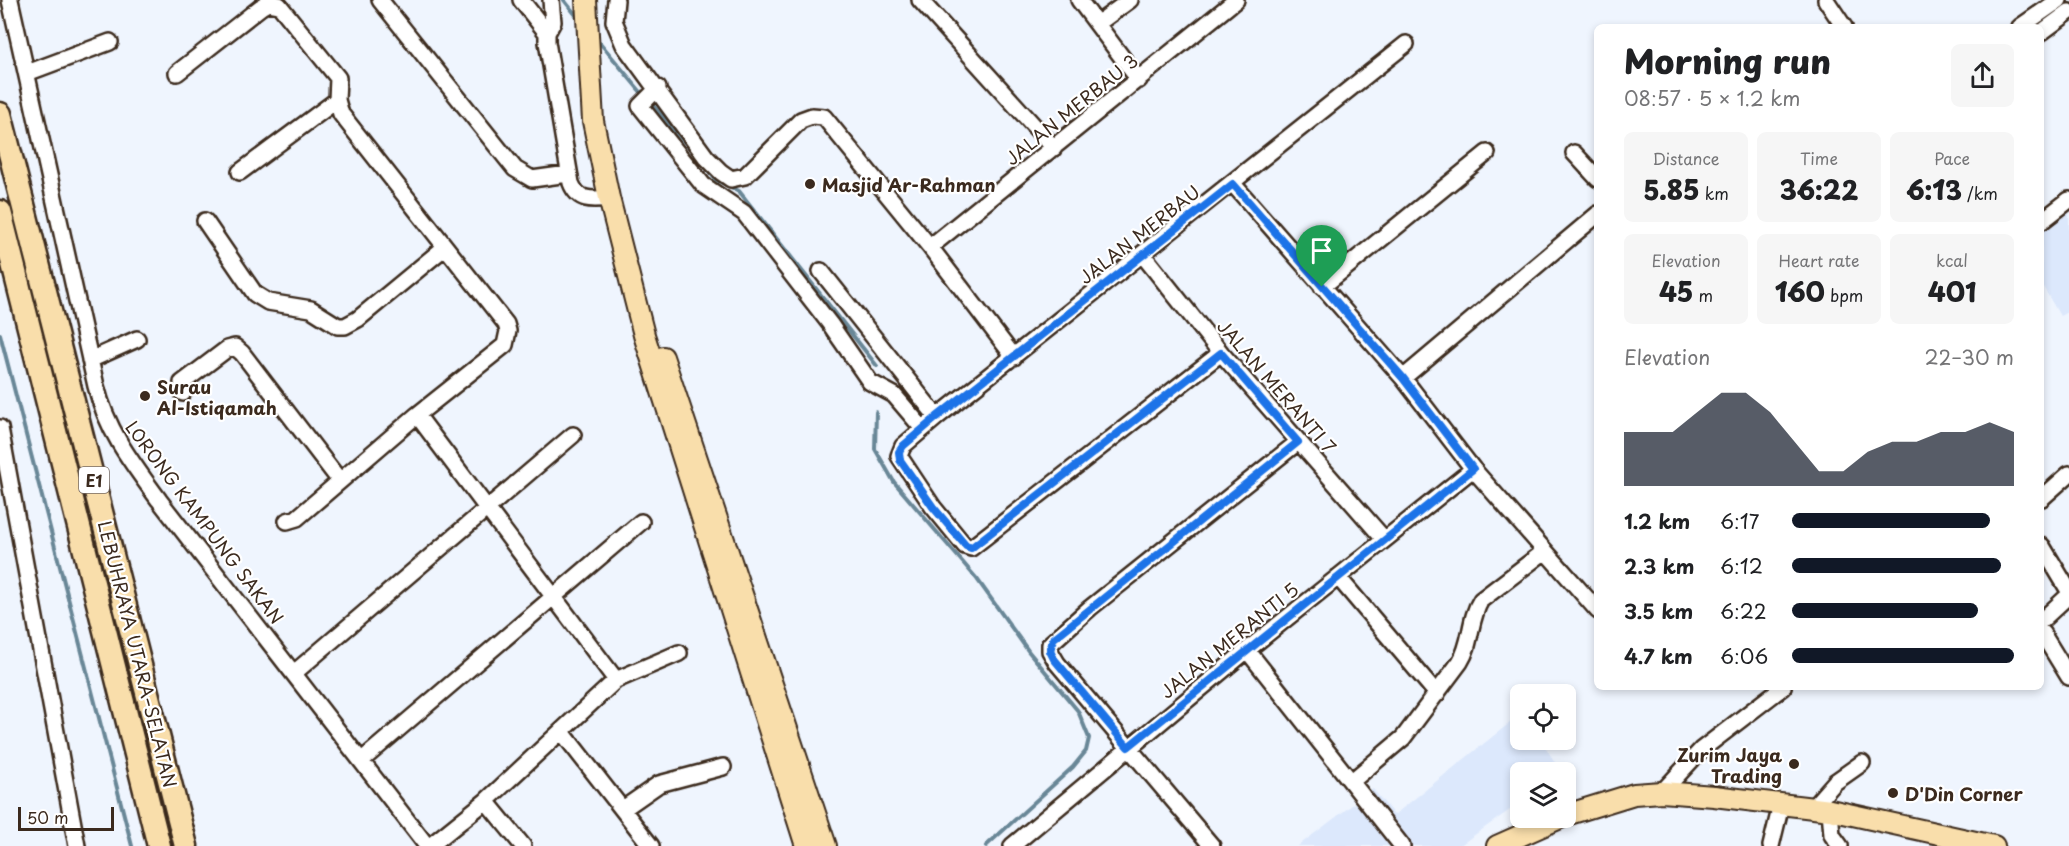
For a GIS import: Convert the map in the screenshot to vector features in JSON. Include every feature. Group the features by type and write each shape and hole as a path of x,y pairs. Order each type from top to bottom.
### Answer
{"highway":[{"name":"LEBUHRAYA UTARA–SELATAN","path":"0,114 186,846"},
{"name":"LEBUHRAYA UTARA–SELATAN","path":"0,212 159,846"}],"main road":[{"path":"586,0 593,121 609,198 633,286 654,333 806,846"},
{"path":"708,517 826,846"},
{"path":"1576,812 1634,794 1662,792 1822,809 1994,846"},
{"path":"1497,846 1538,828"}],"street":[{"name":"LORONG KAMPUNG SAKAN","path":"10,0 106,423 126,455 429,846"},
{"path":"380,0 515,170 532,179 568,174"},
{"path":"521,0 547,33 568,174 575,194 594,200 609,198"},
{"path":"547,33 553,22 551,0"},
{"path":"616,0 614,21 617,32 651,94 721,172 731,179 745,176 801,120 812,116 824,117 930,247 1014,357"},
{"path":"1079,0 1139,80"},
{"path":"1097,24 1130,0"},
{"path":"1826,0 1841,24"},
{"path":"2024,24 2059,0"},
{"path":"921,1 1054,148"},
{"name":"JALAN MERBAU 3","path":"930,247 1236,1"},
{"path":"177,73 261,7 274,3 285,11 334,71 339,85 337,100 341,114 506,324 508,339 505,345 417,415 297,518 287,521"},
{"path":"2044,31 2069,12"},
{"path":"27,73 110,42"},
{"name":"JALAN MERBAU","path":"1221,353 971,548 966,546 933,507 899,456 903,446 937,417 1233,184 1406,44"},
{"path":"651,94 640,106 696,178 711,192 744,213 830,324 870,382 891,392 923,429"},
{"path":"240,172 337,100"},
{"path":"1322,287 1487,153"},
{"path":"1574,153 1594,175"},
{"path":"1233,184 1403,378 1473,469 1594,606"},
{"path":"2044,219 2069,200"},
{"path":"1403,378 1594,217"},
{"path":"205,221 255,294 262,300 311,309 338,326 345,326 358,319 444,248"},
{"name":"JALAN MERANTI 7","path":"1143,255 1221,353 1384,539"},
{"path":"821,271 937,417"},
{"path":"90,360 137,339"},
{"path":"183,393 182,383 226,349 235,347 242,353 340,481"},
{"path":"417,415 554,594 616,680"},
{"path":"0,428 77,846"},
{"path":"294,673 573,435"},
{"path":"1212,846 1054,659 1050,651 1053,639 1298,442"},
{"name":"JALAN MERANTI 5","path":"1012,846 1128,747 1473,469"},
{"path":"2044,496 2069,474"},
{"path":"361,761 641,522"},
{"path":"2044,549 2069,593 2044,618"},
{"path":"1352,781 1402,738 1437,694 1467,651 1475,609 1481,600 1545,551"},
{"path":"1338,577 1437,694"},
{"path":"2044,636 2069,676"},
{"path":"1247,650 1402,846"},
{"path":"429,846 486,801 616,680 679,653"},
{"path":"1662,792 1701,750 1779,690"},
{"path":"562,732 651,846"},
{"path":"1840,846 1832,835 1822,809 1835,782 1862,763"},
{"path":"623,809 659,784 723,767"},
{"path":"486,801 523,846"},
{"path":"1771,846 1781,805"}],"shaded area":[{"path":"2069,206 2069,311 2060,316 2044,288 2044,225"},
{"path":"1510,723 1510,750 1547,750 1555,762 1510,762 1510,810 1459,846 1298,846 1373,789 1394,815"}],"waterway":[{"path":"564,0 579,19"},
{"path":"596,38 645,97"},
{"path":"650,102 698,158"},
{"path":"703,164 716,180 739,191 877,366"},
{"path":"0,334 132,846"},
{"path":"876,412 875,449 894,482 977,579 1029,652 1078,711 1089,738 1086,751 1073,767 986,846"}],"place":[{"name":"Masjid Ar-Rahman","path":"810,184"},
{"name":"Surau Al-Istiqamah","path":"145,396"},
{"name":"Zurim Jaya Trading","path":"1794,764"},
{"name":"D'Din Corner","path":"1893,793"}],"route":[{"path":"1233,184 1322,287 1403,378 1473,469 1128,747 1054,659 1050,651 1050,644 1090,608 1298,442 1221,353 971,548 966,546 933,507 900,460 899,452 937,417 1233,184"}]}
